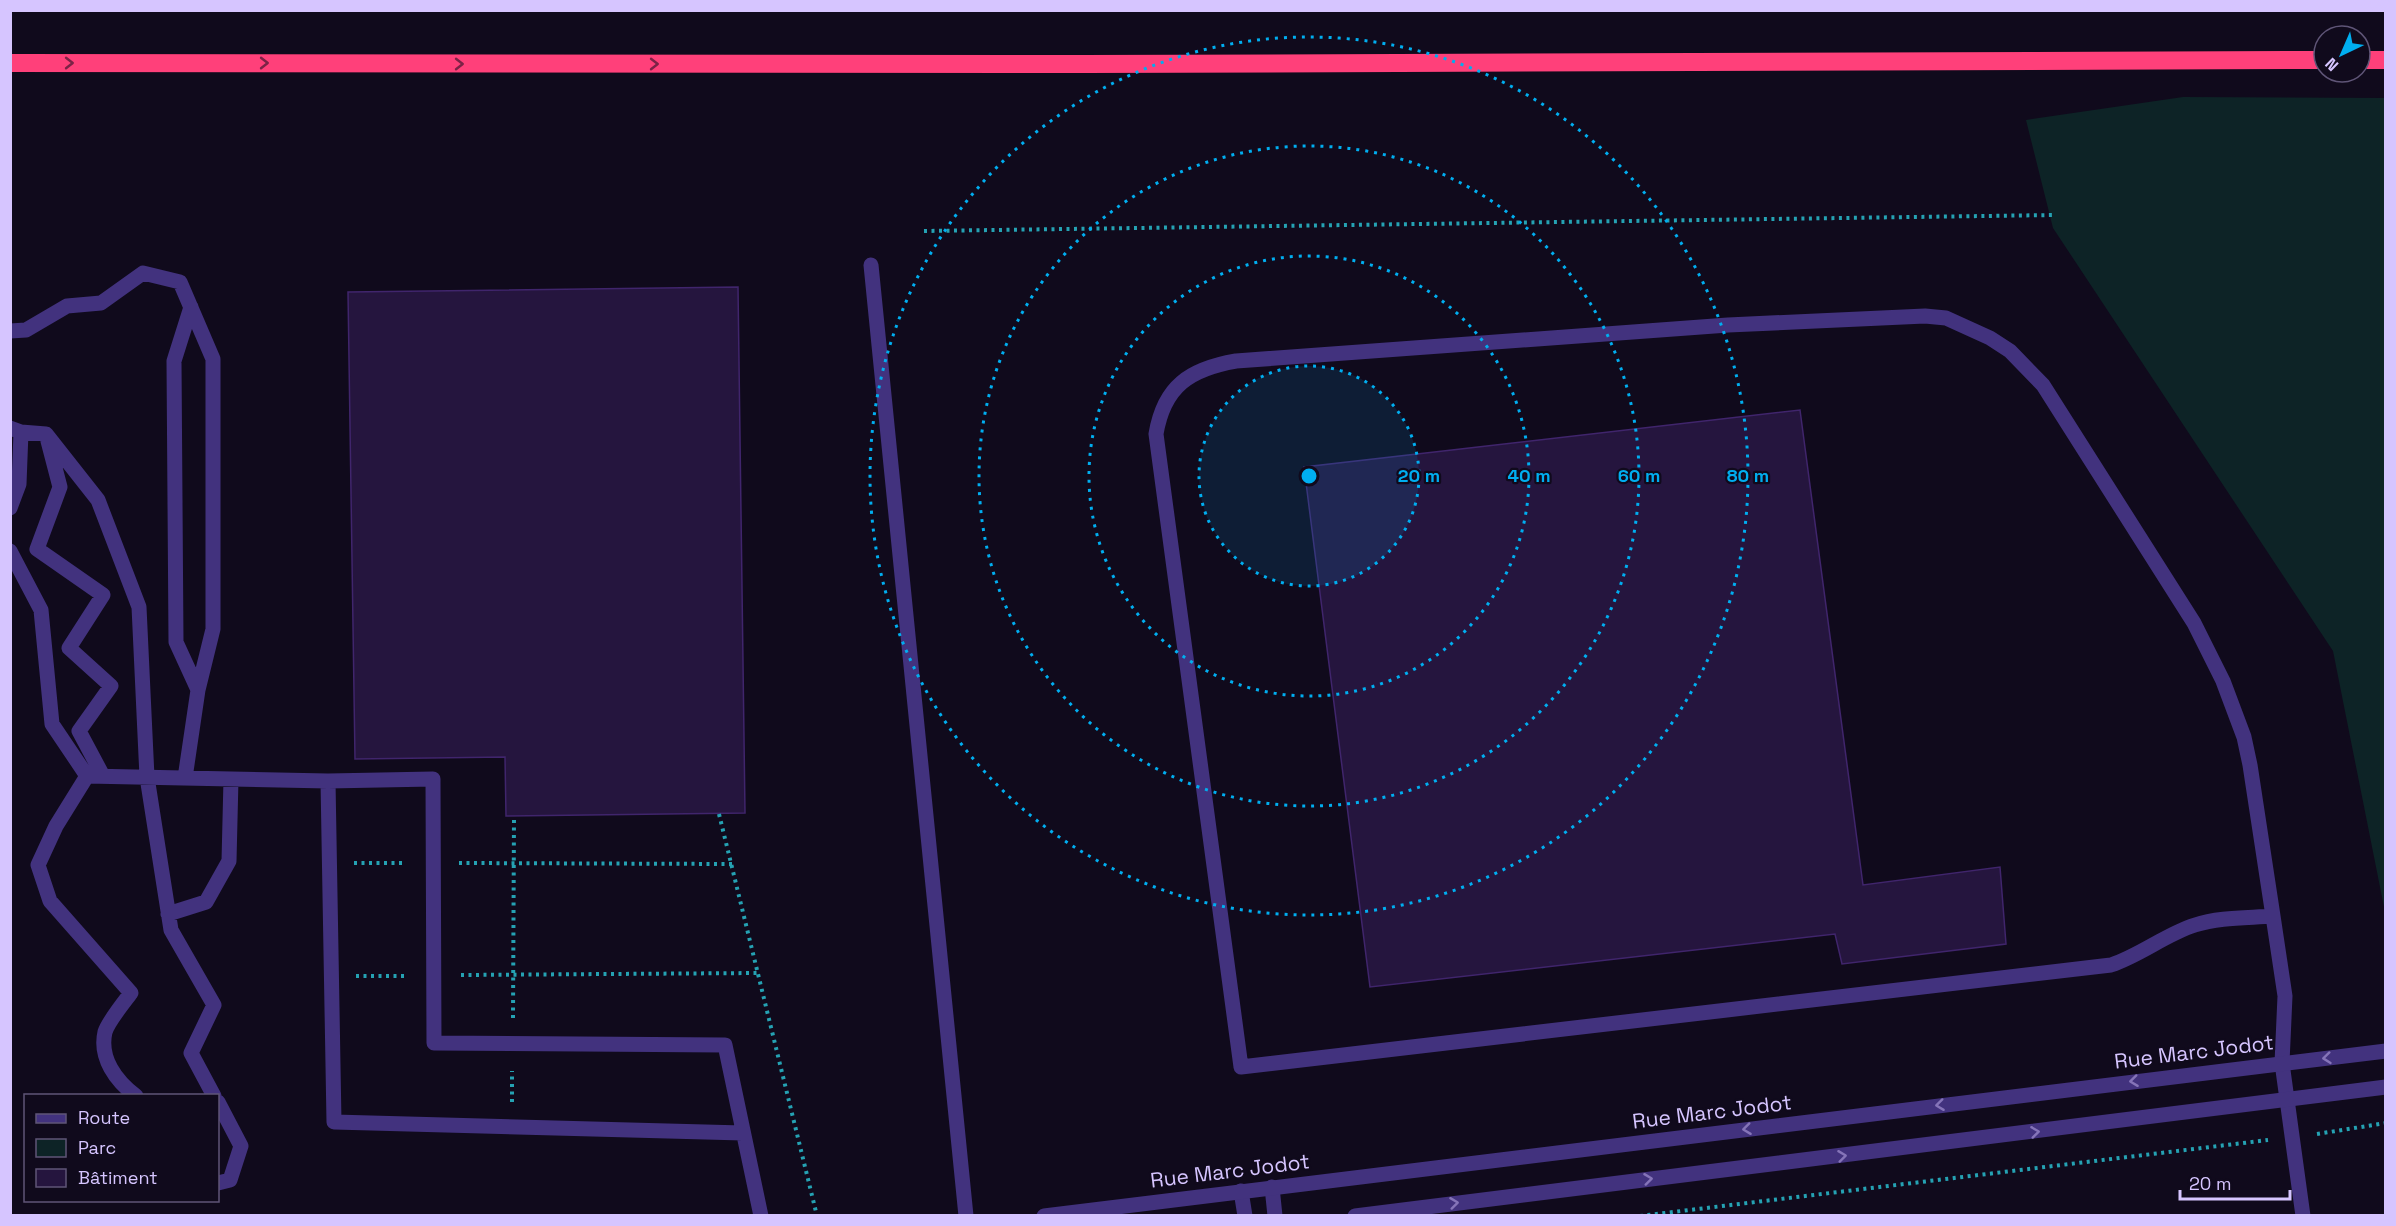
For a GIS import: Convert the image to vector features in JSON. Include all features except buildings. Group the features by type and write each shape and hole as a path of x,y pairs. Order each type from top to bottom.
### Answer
{"highway":[{"path":"10,63 1096,64 2312,60"}],"street":[{"path":"871,265 966,1215"},
{"path":"10,331 26,330 67,306 100,303 142,273 180,282 213,359 213,629 198,690 185,778"},
{"path":"191,307 174,362 176,642 198,690"},
{"path":"2273,916 2213,921 2194,925 2128,959 2111,965 1241,1068 1156,434 1159,416 1166,401 1186,377 1216,364 1236,361 1728,325 1925,316 1946,318 1968,327 2010,351 2043,385 2210,651 2244,737 2250,765 2273,916 2285,996 2282,1063 2303,1215"},
{"path":"10,508 20,484 16,430 46,434 98,500 139,607 147,777 171,930 214,1005 191,1053 213,1094"},
{"path":"46,434 60,487 37,549 103,595 69,648 111,686 79,731 95,776"},
{"path":"10,551 41,610 52,724 95,776 328,781 434,779 434,1043 725,1045 761,1215"},
{"path":"95,776 56,826 38,865 50,901 131,993 105,1031 106,1060 125,1088 134,1094"},
{"path":"168,914 206,902 229,861 231,779"},
{"path":"328,781 334,1122 743,1133"},
{"name":"Rue Marc Jodot","path":"1044,1215 2385,1051"},
{"path":"1355,1215 2287,1101 2385,1087"},
{"path":"219,1104 241,1146 230,1180 219,1183"},
{"path":"1272,1187 1275,1215"},
{"path":"1241,1191 1245,1215"}],"path":[{"path":"924,231 2054,215"},
{"path":"719,814 817,1215"},
{"path":"511,1127 514,816"},
{"path":"329,863 732,864"},
{"path":"331,977 758,973"},
{"path":"10,1011 10,1049"},
{"path":"1640,1215 2292,1137 2385,1123"}],"green space":[{"path":"2183,97 2385,98 2385,912 2333,651 2053,228 2026,120"}]}
